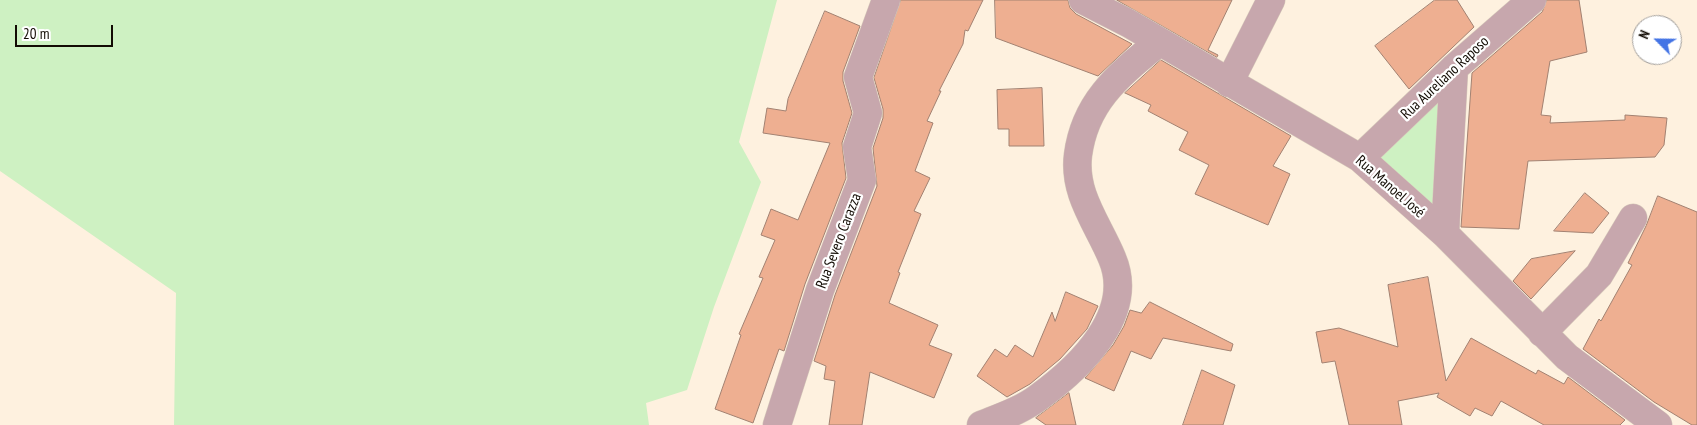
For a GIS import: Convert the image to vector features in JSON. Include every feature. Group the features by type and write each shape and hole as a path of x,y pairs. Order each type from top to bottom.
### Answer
{"street":[{"name":"Rua Severo Carazza","path":"777,425 820,290 862,180 857,147 868,112 858,77 886,0"},
{"name":"Rua Manoel José","path":"1084,0 1360,158 1445,234 1542,333 1593,378 1658,425"},
{"path":"1229,83 1271,0"},
{"name":"Rua Aureliano Raposo","path":"1360,158 1454,68 1532,0"},
{"path":"981,425 1024,416 1039,397 1092,348 1107,326 1116,307 1118,276 1113,259 1082,193 1078,157 1088,119 1106,89 1159,42"},
{"path":"1445,234 1454,68"},
{"path":"1542,333 1599,275 1633,218"}],"green space":[{"path":"0,0 777,0 739,142 761,182 714,307 687,390 646,403 649,425 174,425 176,293 0,171"},
{"path":"1450,89 1437,209 1370,158"}],"building":[{"path":"901,0 983,0 968,31 965,30 963,44 939,91 941,91 927,121 933,123 915,171 930,178 914,211 921,214 898,272 900,273 889,303 938,325 929,345 952,354 934,398 870,372 862,425 829,425 835,381 824,379 826,366 814,361 835,295 877,186 873,148 883,118 883,109 874,78"},
{"path":"995,0 1068,0 1070,8 1076,14 1132,44 1098,76 996,38"},
{"path":"1117,0 1232,0 1208,50 1218,55 1217,57"},
{"path":"1435,0 1457,0 1474,27 1409,89 1375,46"},
{"path":"1547,0 1579,0 1587,52 1550,61 1541,115 1551,116 1550,123 1625,120 1625,115 1667,118 1664,145 1655,157 1528,161 1519,229 1461,227 1472,73 1542,12"},
{"path":"825,11 860,26 843,72 843,81 852,113 842,143 846,178 805,284 784,351 779,349 753,423 715,409 741,335 739,334 763,278 759,277 775,240 761,235 771,209 798,220 830,143 763,133 767,108 786,111 788,99"},
{"path":"1161,60 1291,136 1273,166 1290,174 1268,225 1195,194 1209,165 1179,150 1188,132 1148,111 1151,105 1125,93"},
{"path":"1042,88 1044,146 1009,146 1009,129 998,129 997,90"},
{"path":"1585,193 1609,213 1593,233 1554,231"},
{"path":"1658,196 1697,212 1697,425 1692,425 1654,402 1583,349 1632,265 1628,263"},
{"path":"1575,251 1531,299 1513,281 1531,259"},
{"path":"1428,277 1446,381 1471,338 1536,374 1538,370 1564,384 1568,377 1625,420 1620,425 1544,425 1501,401 1492,416 1475,408 1470,416 1437,397 1439,393 1398,401 1402,425 1349,425 1335,361 1322,363 1316,332 1339,328 1398,347 1388,285"},
{"path":"1066,292 1098,306 1087,329 1060,359 1030,384 1007,397 977,376 995,349 1007,357 1015,345 1033,357 1052,312 1055,321"},
{"path":"1150,302 1233,344 1231,351 1163,338 1151,359 1131,351 1114,391 1085,378 1113,345 1124,326 1130,310 1141,313"},
{"path":"1202,370 1235,385 1223,425 1183,425"},
{"path":"1069,393 1076,425 1046,425 1036,418"}]}
